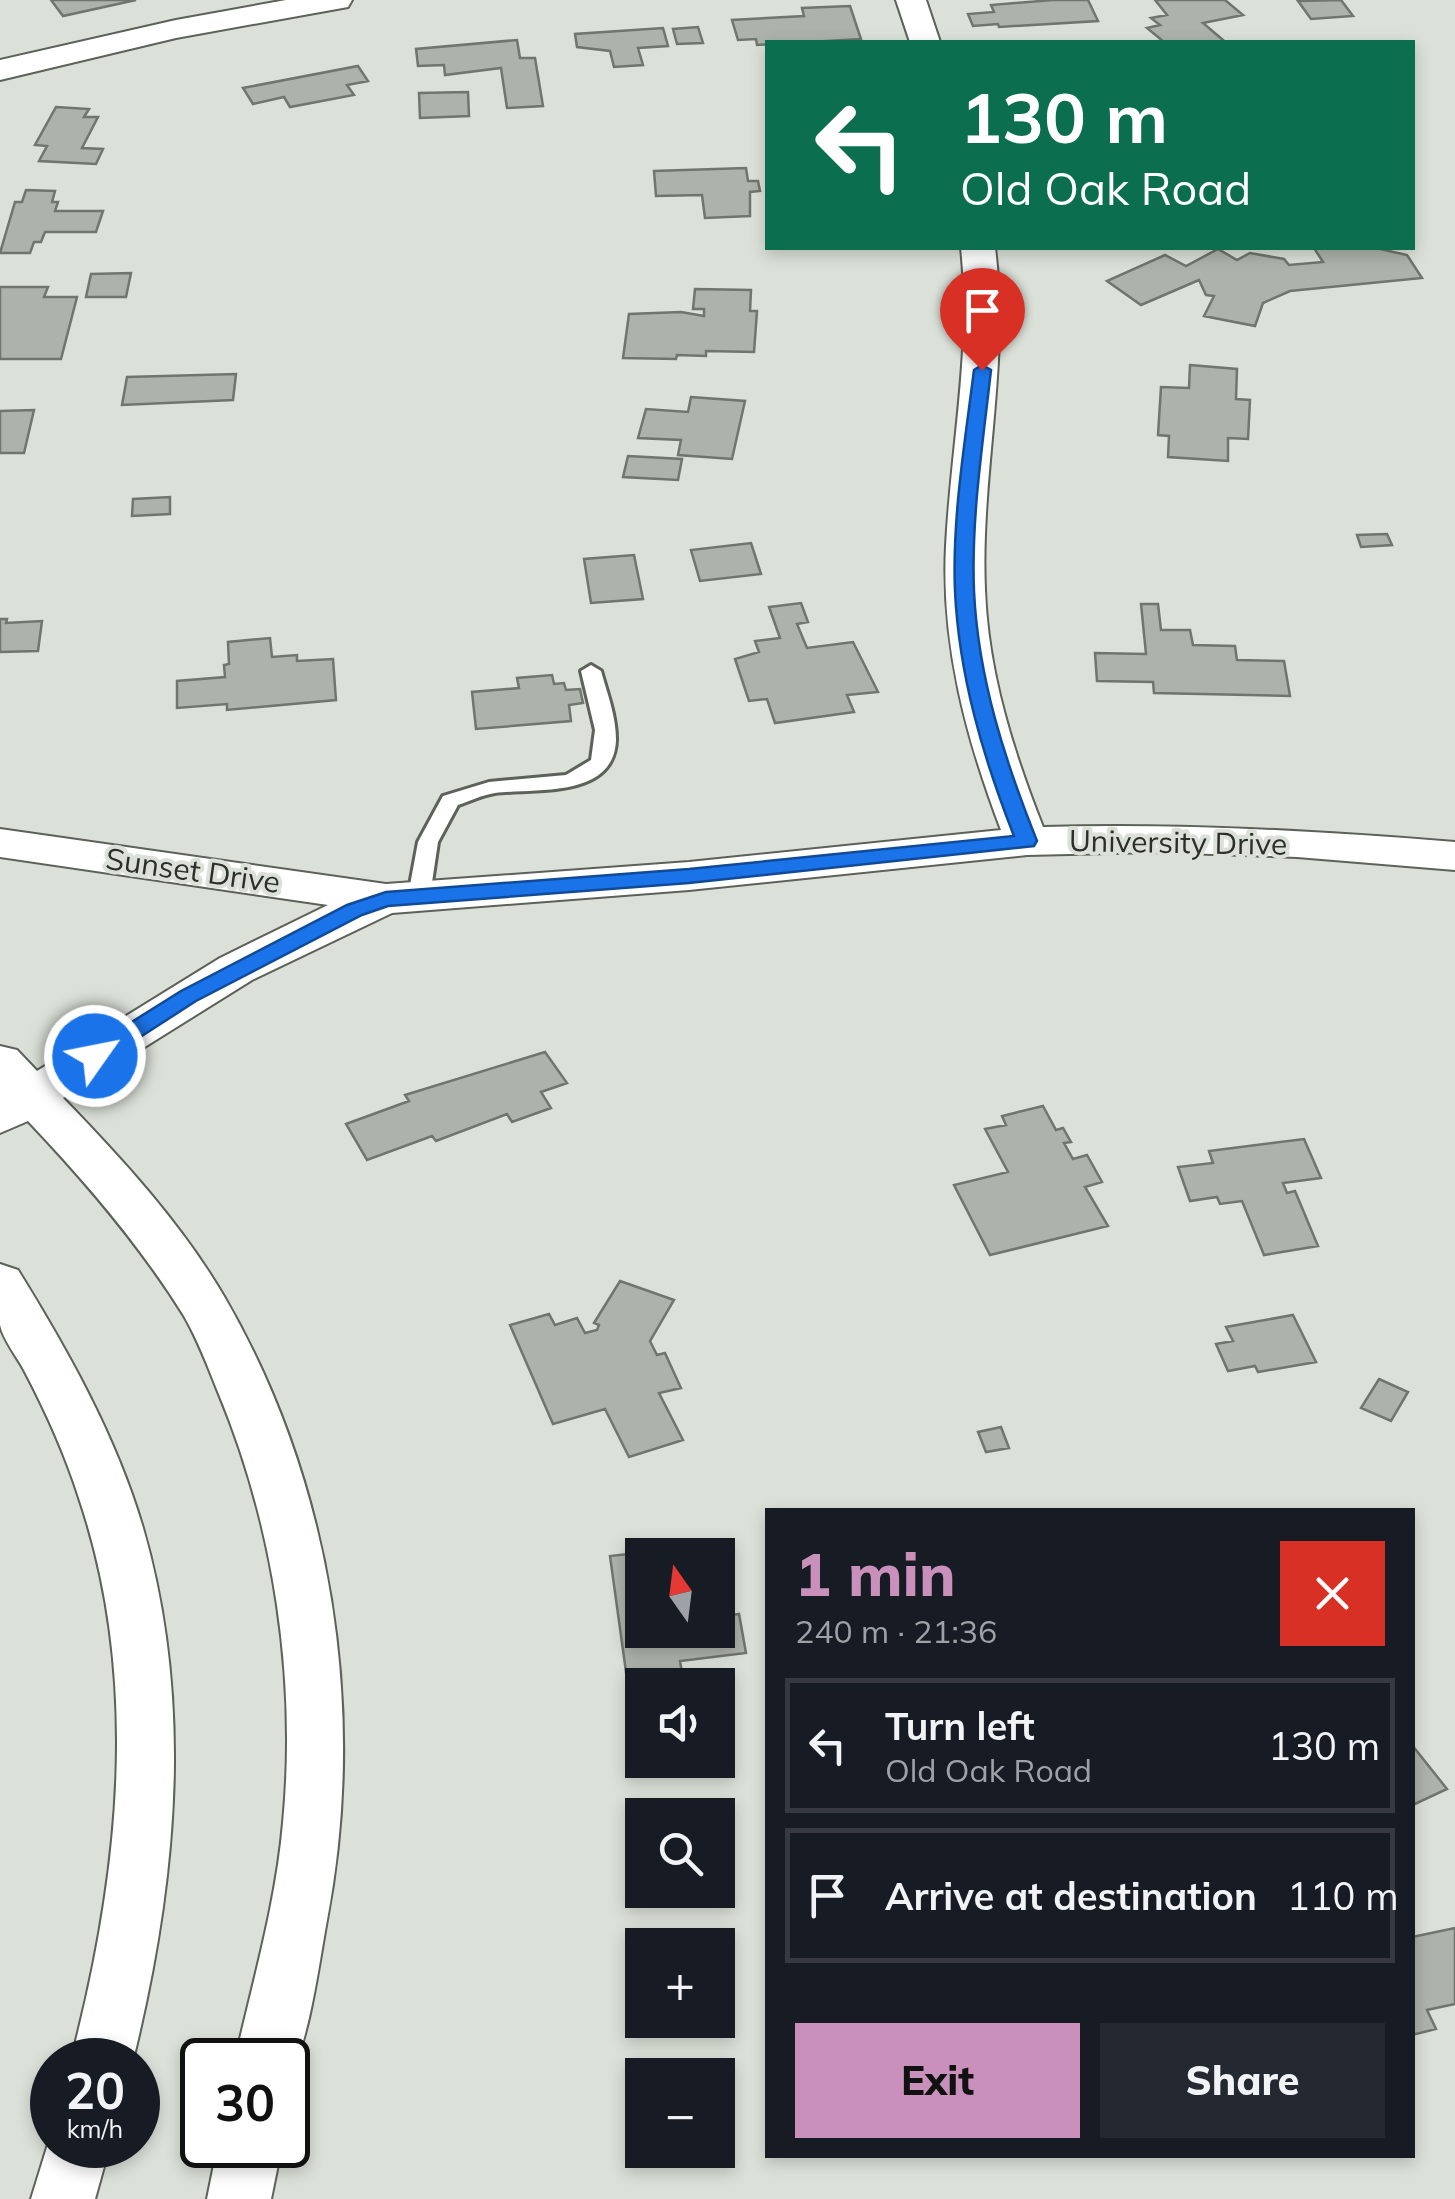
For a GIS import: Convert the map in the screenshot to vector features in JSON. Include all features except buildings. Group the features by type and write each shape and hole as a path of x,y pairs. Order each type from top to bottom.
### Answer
{"street":[{"path":"0,70 176,29 337,0"},
{"path":"911,0 923,40"},
{"path":"978,250 986,340 972,460 965,589 975,678 1002,780 1027,841"},
{"name":"University Drive","path":"11,1091 354,910 403,897 689,876 1027,841 1156,838 1443,847"},
{"name":"Sunset Drive","path":"0,844 403,897"},
{"path":"11,1091 166,1249 206,1308 258,1421 290,1523 312,1681 314,1792 310,1842 270,2038"},
{"path":"0,1283 68,1402 115,1527 134,1608 146,1724 139,1884 107,2038"},
{"path":"63,2199 72,2168"},
{"path":"239,2199 245,2168"}],"lane":[{"path":"403,897 450,800 491,788 563,782 590,773 602,761 605,728 591,671"}],"route":[{"path":"95,1056 188,996 354,910 386,899 689,876 1027,841 1002,780 975,678 965,589 972,460 982,370"}]}
